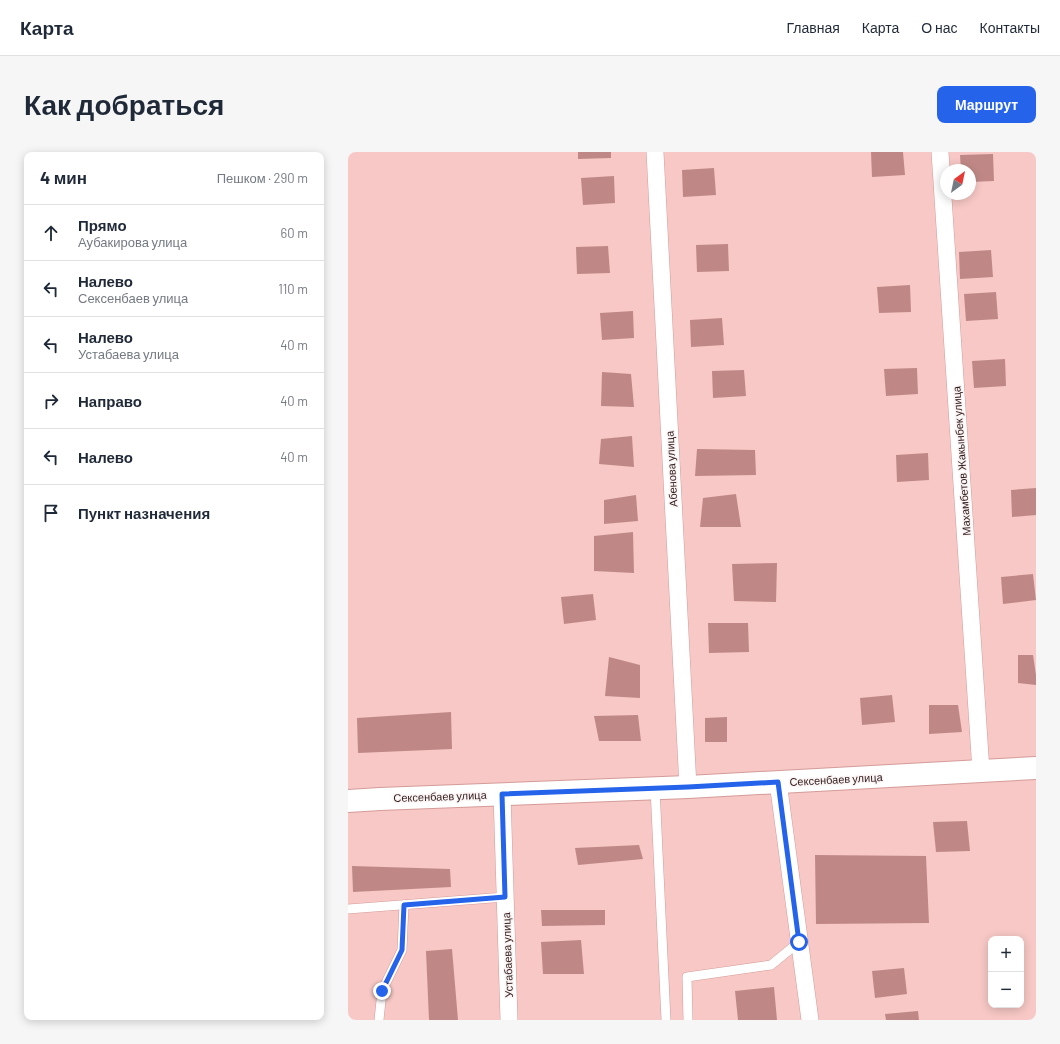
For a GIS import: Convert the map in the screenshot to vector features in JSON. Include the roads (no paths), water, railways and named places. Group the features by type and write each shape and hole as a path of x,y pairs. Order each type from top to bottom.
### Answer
{"street":[{"name":"Абенова улица","path":"655,152 688,787"},
{"name":"Махамбетов Жакынбек улица","path":"940,152 981,771"},
{"name":"Сексенбаев улица","path":"348,801 380,798 688,787 1036,768"},
{"path":"778,782 810,1020"},
{"name":"Устабаева улица","path":"502,794 508,1020"}],"lane":[{"path":"656,788 666,1020"},
{"path":"348,909 505,897"},
{"path":"379,1020 382,991 402,950 404,905"},
{"path":"688,1020 687,977 771,965 799,942"}]}
